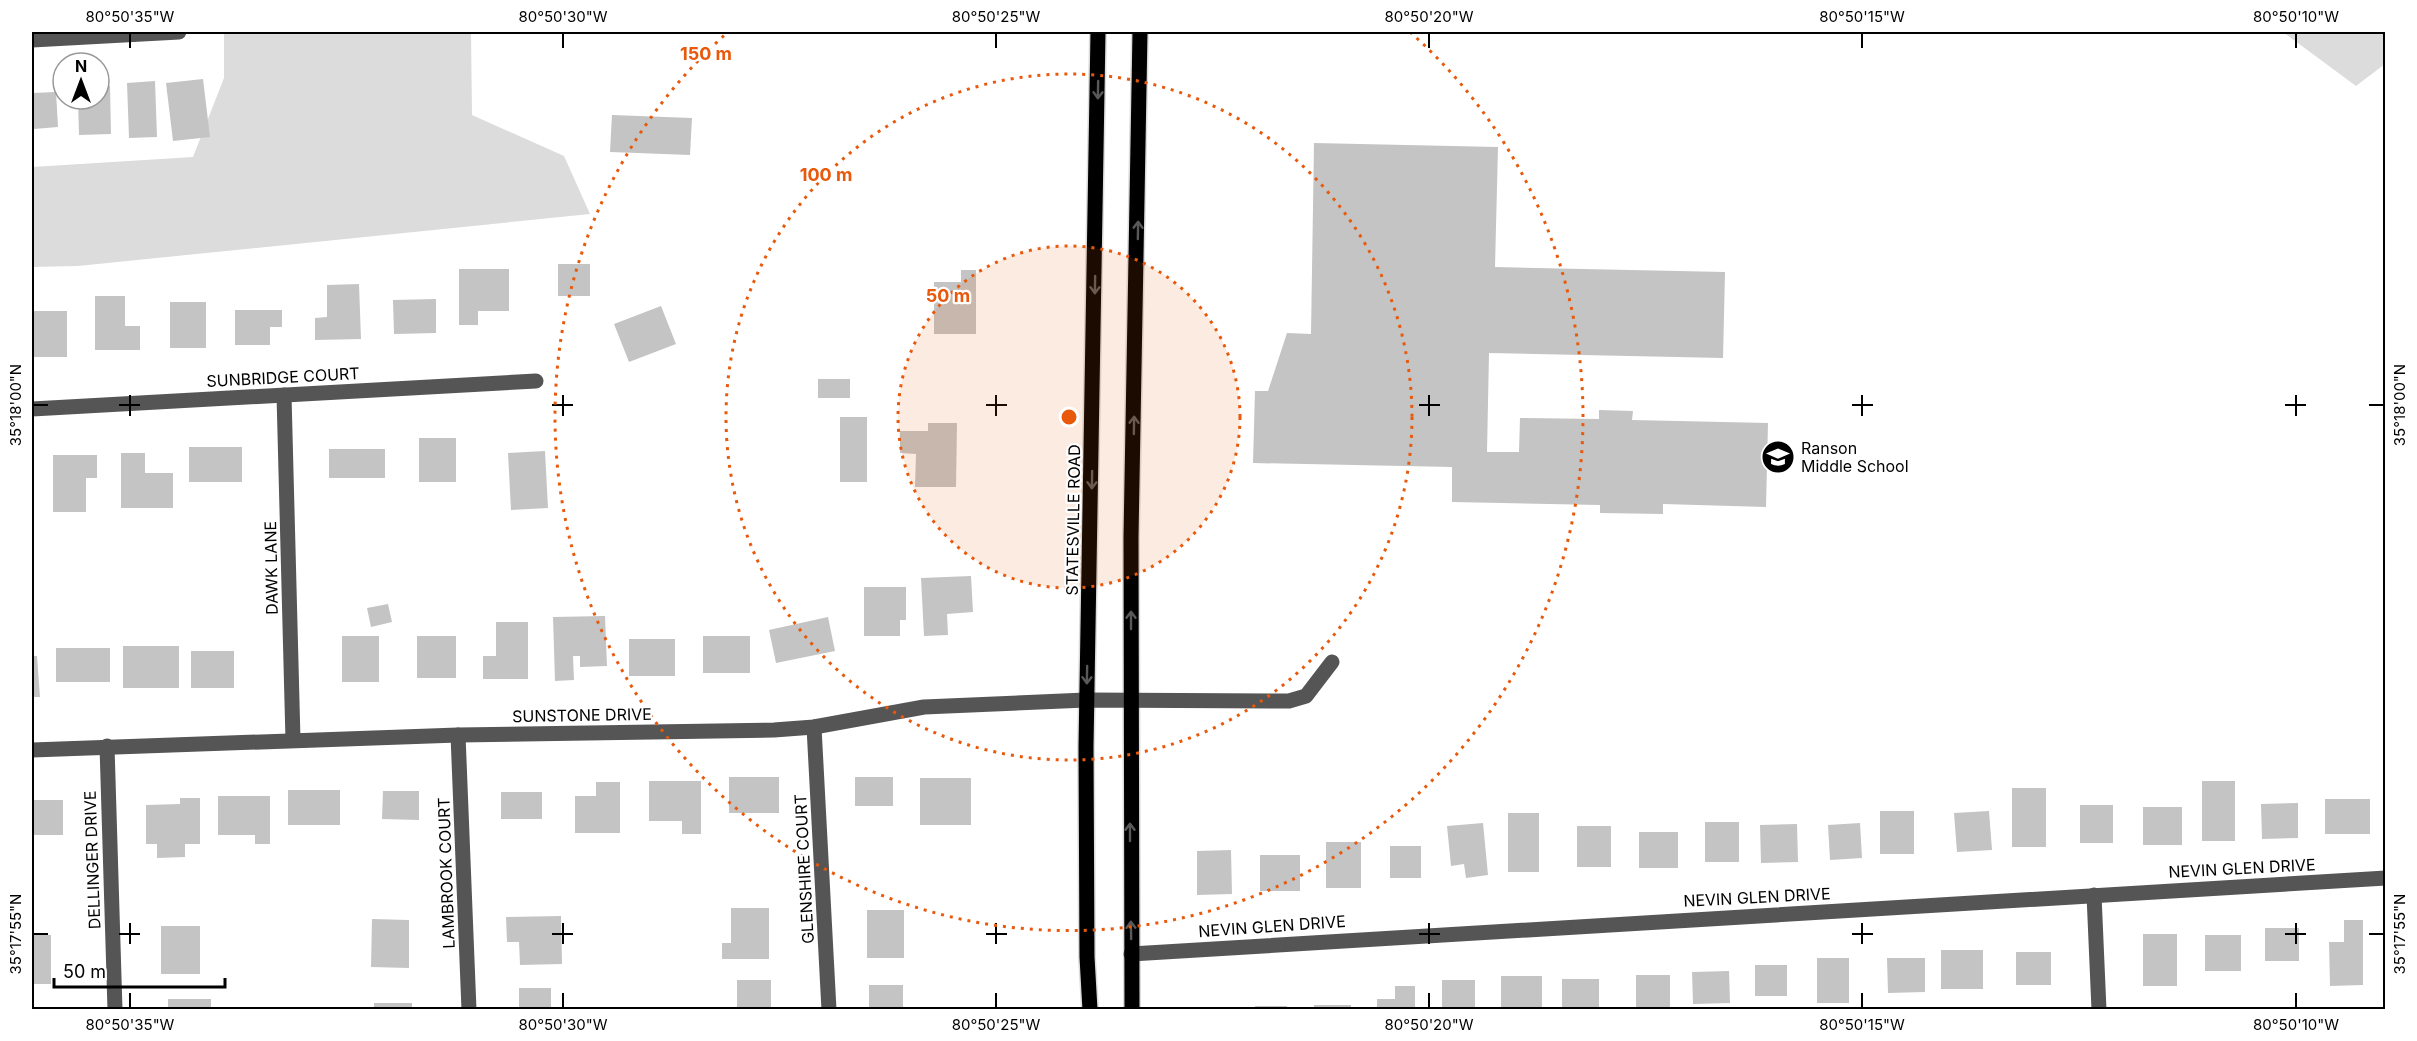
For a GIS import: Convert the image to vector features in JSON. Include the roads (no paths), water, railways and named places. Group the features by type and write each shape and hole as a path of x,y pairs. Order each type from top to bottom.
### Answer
{"main road":[{"name":"STATESVILLE ROAD","path":"1090,1010 1087,957 1086,700 1098,32"},
{"path":"1132,1010 1131,537 1140,32"}],"street":[{"path":"32,40 179,32"},
{"name":"SUNBRIDGE COURT","path":"32,409 536,381"},
{"name":"DAWK LANE","path":"284,395 293,740"},
{"name":"SUNSTONE DRIVE","path":"32,750 458,735 814,727 924,707 1086,700 1289,701 1306,696 1332,662"},
{"name":"GLENSHIRE COURT","path":"814,727 829,1010"},
{"name":"LAMBROOK COURT","path":"458,735 469,1010"},
{"name":"DELLINGER DRIVE","path":"107,746 115,1010"},
{"name":"NEVIN GLEN DRIVE","path":"1131,954 2385,878"},
{"path":"2094,895 2099,1010"}],"place":[{"name":"Ranson Middle School","path":"1778,457"}]}
